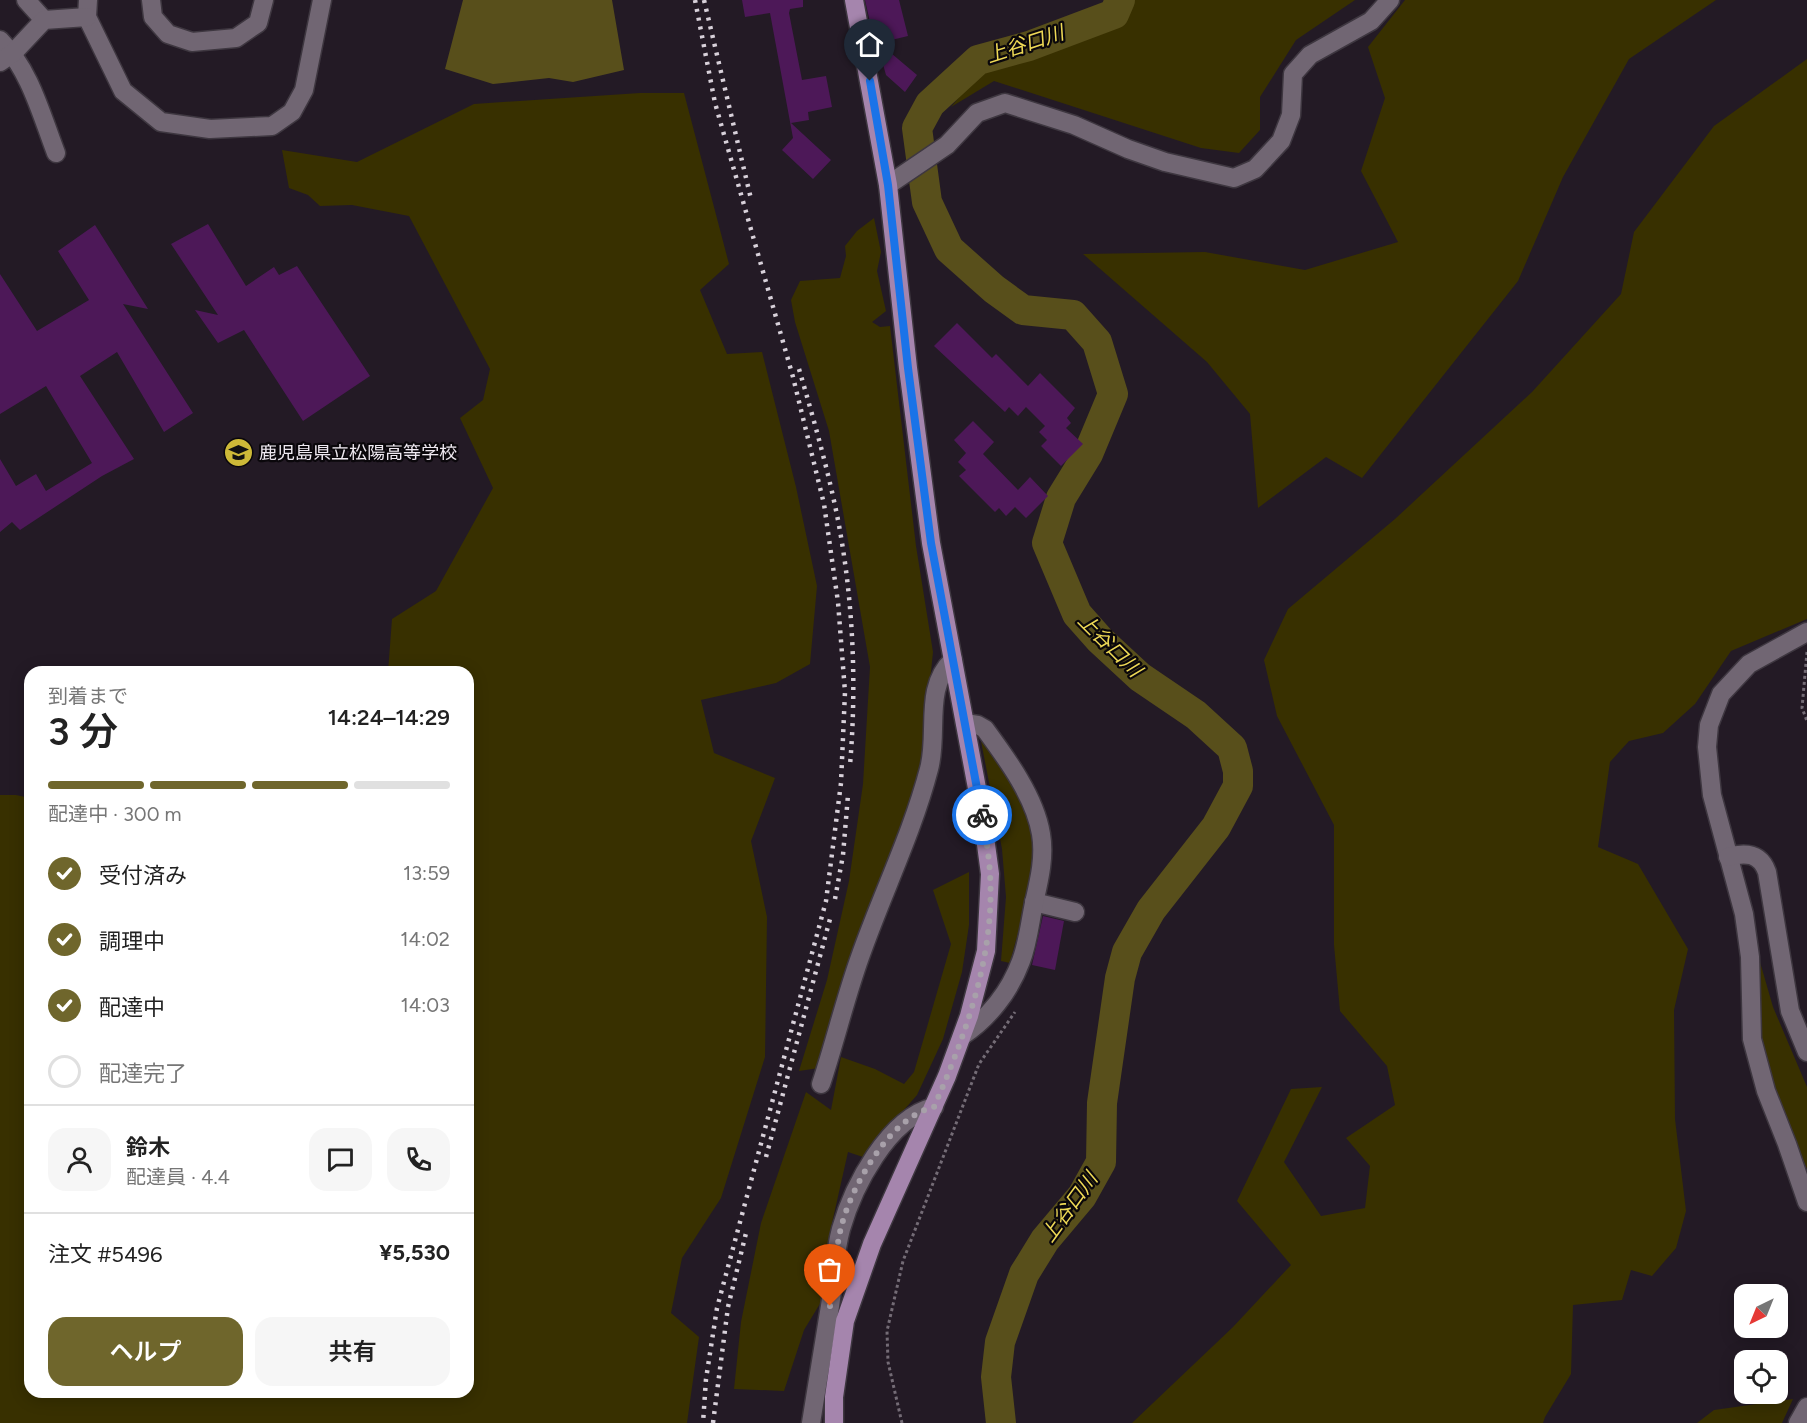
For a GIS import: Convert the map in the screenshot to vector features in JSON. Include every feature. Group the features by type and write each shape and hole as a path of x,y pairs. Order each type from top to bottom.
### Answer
{"main road":[{"path":"834,1423 834,1397 845,1321 872,1244 934,1107 962,1036 987,951 990,874 930,531 908,368 888,185 854,0"}],"street":[{"path":"27,0 44,20"},
{"path":"151,0 153,17 168,34 192,42 236,38 258,24 264,0"},
{"path":"7,58 44,20 88,9 123,91 161,122 210,129 273,126 292,112 304,90 322,0"},
{"path":"888,185 947,145 976,113 1005,103 1074,125 1128,149 1165,162 1234,178 1255,169 1281,141 1291,115 1293,74 1310,54 1371,21 1390,0"},
{"path":"0,40 7,58 29,84 56,153"},
{"path":"1807,632 1749,664 1721,694 1709,725 1707,747 1712,795 1744,914 1750,957 1752,1039 1766,1091 1807,1202"},
{"path":"821,1084 860,958 909,835 930,767 936,688 945,668 953,660"},
{"path":"962,1036 976,1027 991,1012 1009,985 1022,959 1042,851 1041,833 1036,817 1016,777 985,729 978,725 965,723"},
{"path":"1728,857 1742,853 1750,854 1764,863 1790,1011 1807,1053"},
{"path":"1034,902 1076,912"},
{"path":"811,1423 840,1231 852,1197 866,1170 891,1136 908,1118 921,1110 934,1107"},
{"path":"1798,1423 1807,1407"}],"path":[{"path":"1807,651 1802,708 1807,721"},
{"path":"902,1423 888,1362 887,1331 890,1309 908,1244 979,1064 1018,1006 1020,999 1009,985"}],"shaded area":[{"path":"463,0 612,0 624,70 573,82 549,78 493,84 445,69"},
{"path":"1131,0 1355,0 1296,40 1260,97 1260,130 1239,153 1201,148 994,81 951,107 981,70 1122,22"},
{"path":"1405,0 1716,0 1629,59 1563,177 1518,281 1362,478 1326,457 1258,508 1250,414 1207,362 1083,254 1205,252 1305,270 1398,242 1361,171 1385,98 1368,47"},
{"path":"1807,59 1807,619 1731,651 1695,704 1663,733 1629,741 1610,762 1598,847 1638,864 1688,949 1674,1010 1675,1119 1686,1211 1676,1248 1652,1276 1631,1270 1622,1300 1573,1305 1571,1374 1543,1423 1132,1423 1233,1327 1291,1265 1237,1201 1291,1089 1322,1087 1284,1162 1321,1216 1365,1208 1370,1166 1346,1138 1395,1105 1387,1066 1340,1011 1334,945 1334,825 1277,716 1264,660 1288,609 1395,519 1532,392 1621,294 1634,232 1714,126"},
{"path":"640,93 684,93 729,264 700,290 727,354 762,352 796,487 817,586 810,664 776,683 701,700 714,753 775,778 751,841 767,917 765,1057 721,1198 682,1258 671,1313 699,1337 687,1423 0,1423 0,795 24,797 24,1398 474,1398 474,666 388,666 392,619 436,591 493,488 460,418 483,400 490,369 409,216 352,205 320,206 308,195 289,188 282,150 357,162 474,104"},
{"path":"874,218 881,252 877,271 886,311 872,322 880,327 890,326 916,546 933,652 922,761 913,794 819,1068 799,1071 827,980 849,881 863,784 870,667 829,431 795,322 791,300 800,281 840,278 846,256 845,246 857,231"},
{"path":"980,736 1022,802 1035,847 1030,888 1010,963 1001,961 1006,897 1002,849"},
{"path":"969,872 969,925 962,972 943,1039 917,1095 863,1157 848,1152 830,1232 821,1302 804,1330 784,1391 734,1389 741,1322 761,1223 806,1092 831,1110 841,1057 875,1069 904,1084 914,1072 951,944 933,890"},
{"path":"1760,962 1773,1007 1807,1087 1807,1169 1767,1072 1760,1027 1756,971"},
{"path":"1793,1399 1782,1423 1697,1423 1714,1410 1757,1404 1788,1404 1788,1400"}],"building":[{"path":"742,0 803,0 803,7 790,9 789,13 802,80 826,76 832,107 808,112 809,120 791,123 831,160 813,179 782,150 793,138 770,13 745,17"},
{"path":"865,0 899,0 908,36 879,43 917,75 905,92 886,75 877,43 875,44"},
{"path":"208,224 246,286 274,267 279,275 297,266 370,376 303,421 244,330 218,343 195,310 218,315 171,244"},
{"path":"95,225 148,309 123,304 193,413 164,432 117,352 80,376 134,459 102,476 20,530 12,522 0,532 0,459 16,486 36,474 46,491 92,463 46,386 0,414 0,274 37,331 89,300 58,251"},
{"path":"957,323 992,358 996,354 1028,386 1040,373 1075,408 1067,418 1071,423 1066,428 1083,444 1061,466 1041,446 1047,440 1039,432 1045,426 1026,407 1018,416 1009,407 1005,412 934,346"},
{"path":"973,421 994,442 983,454 1018,490 1030,477 1048,496 1026,518 1015,507 1006,516 999,508 995,512 959,476 966,470 958,462 966,453 954,440"},
{"path":"1043,916 1064,921 1055,970 1032,965"}],"waterway":[{"name":"上谷口川","path":"1001,1423 996,1377 1000,1342 1024,1274 1045,1240 1082,1196 1101,1162 1102,1103 1120,978 1127,952 1151,910 1216,827 1238,786 1238,771 1232,748 1196,715 1140,677 1100,640 1077,614 1047,543 1061,498 1088,454 1113,394 1097,342 1073,315 1023,310 994,289 949,249 927,202 917,128 930,104 978,60 1029,46 1114,14 1120,0"}],"railway":[{"path":"695,0 715,103 793,377 824,504 838,602 845,692 841,783 826,901 717,1308 706,1379 703,1423"},
{"path":"704,0 751,199"},
{"path":"799,369 833,497 847,577 853,671 850,765"},
{"path":"835,899 843,855 848,795"},
{"path":"766,1157 830,919"},
{"path":"713,1423 728,1307 747,1229"}],"way so far":[{"path":"830,1306 840,1231 852,1197 866,1170 891,1136 908,1118 921,1110 934,1107 969,1016 987,951 990,874 982,815"}],"place":[{"name":"鹿児島県立松陽高等学校","path":"238,453"}],"route":[{"path":"870,81 888,185 908,368 931,543 982,815"}]}
